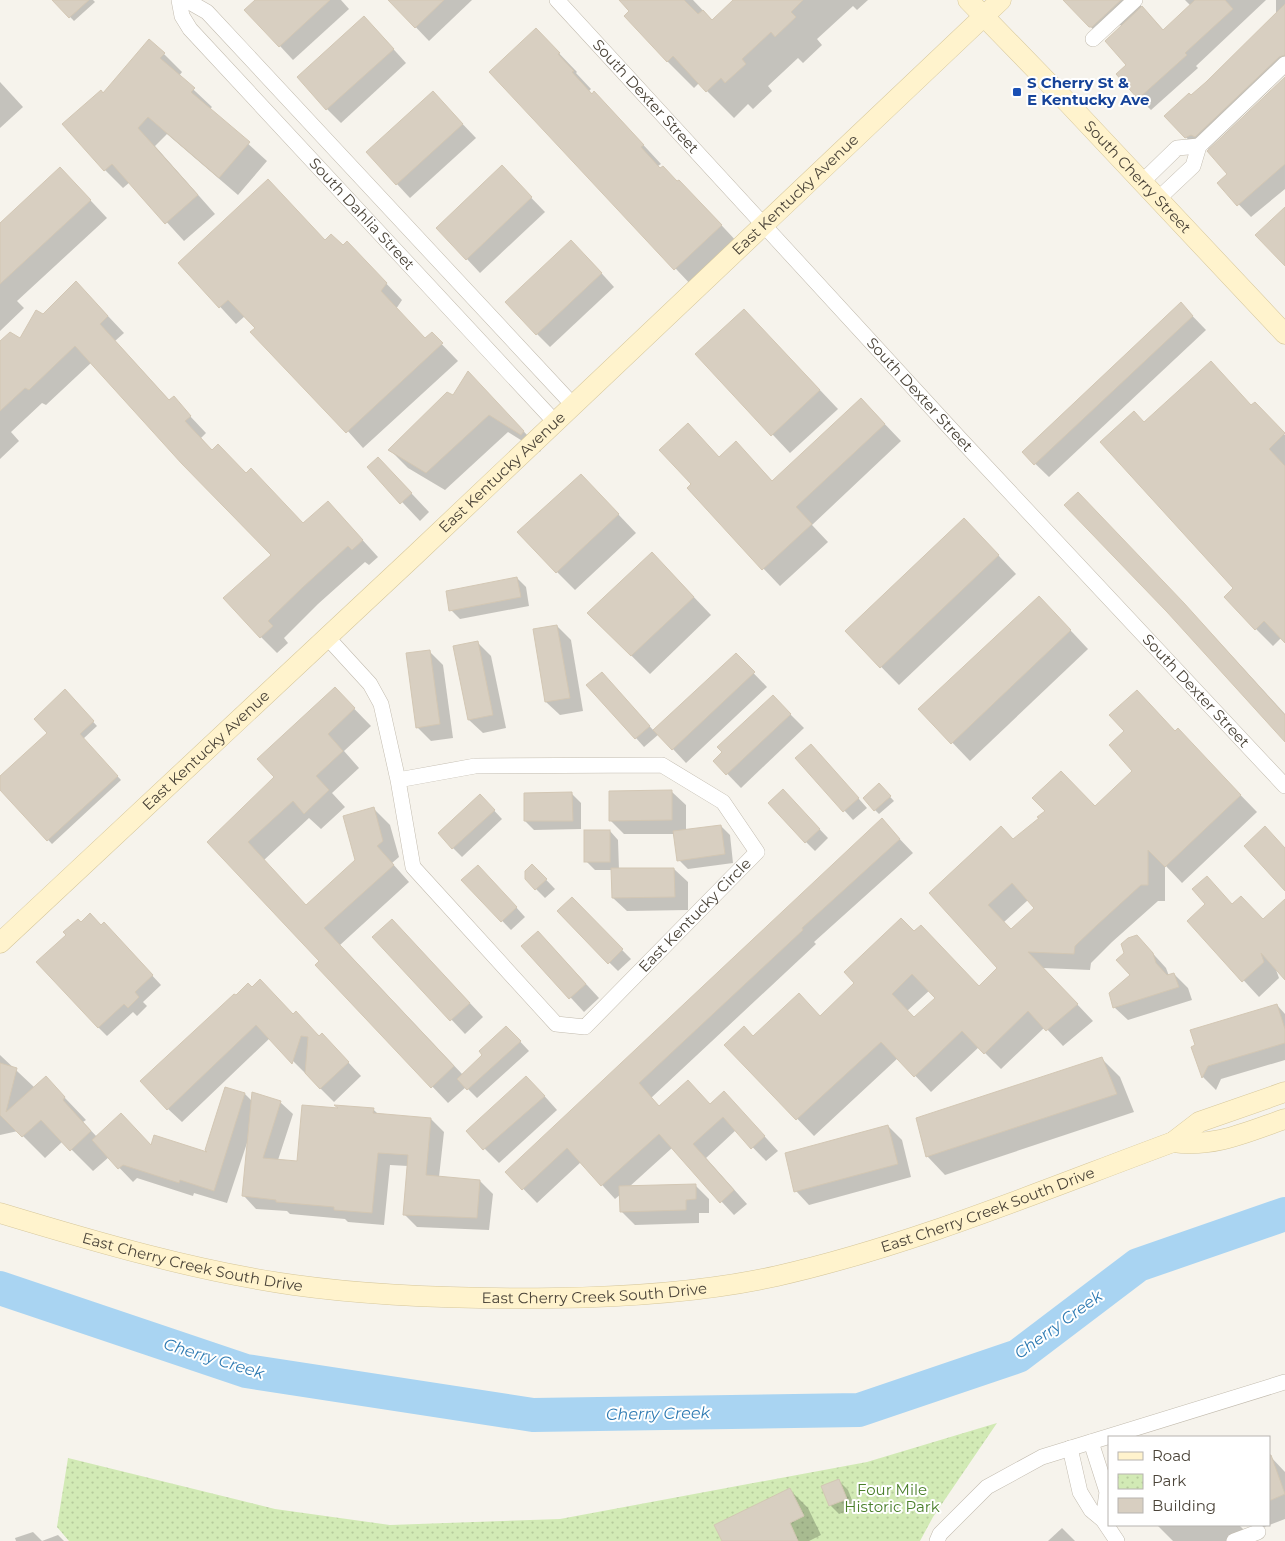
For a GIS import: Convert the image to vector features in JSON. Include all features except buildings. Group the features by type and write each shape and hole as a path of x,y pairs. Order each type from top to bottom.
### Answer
{"street":[{"name":"South Dahlia Street","path":"179,0 182,16 190,29 554,422"},
{"name":"South Dahlia Street","path":"186,0 208,12 573,404"},
{"name":"South Dexter Street","path":"557,0 962,441 1285,786"},
{"name":"South Cherry Street","path":"968,0 1285,334"},
{"name":"East Kentucky Avenue","path":"0,943 765,225 1001,0"},
{"path":"1093,40 1135,0"},
{"path":"1158,199 1193,166 1199,146 1285,64"},
{"path":"1142,182 1177,148 1199,146"},
{"name":"East Kentucky Circle","path":"327,637 377,694 381,704 398,780 413,867 556,1024 585,1027 757,852 724,802 662,765 475,766 398,780"},
{"name":"East Cherry Creek South Drive","path":"0,1213 192,1265 294,1285 373,1294 444,1297 526,1298 628,1295 725,1285 774,1277 819,1266 978,1214 1173,1142 1200,1122 1285,1092"},
{"name":"East Cherry Creek South Drive","path":"1173,1142 1190,1144 1210,1143 1285,1120"},
{"path":"1110,1436 1285,1382"},
{"path":"937,1541 940,1534 987,1487 1042,1457 1108,1437"},
{"path":"1091,1442 1108,1492 1103,1520"},
{"path":"1070,1448 1080,1492 1091,1510 1103,1520 1117,1541"},
{"path":"1234,1541 1258,1532"}],"green space":[{"name":"Four Mile Historic Park","path":"997,1423 933,1517 920,1541 69,1541 57,1527 68,1458 275,1509 390,1525 560,1519 867,1462"}],"waterway":[{"name":"Cherry Creek","path":"0,1288 246,1371 533,1415 859,1410 1018,1356 1138,1265 1285,1214"}],"place":[{"name":"S Cherry St & E Kentucky Ave","path":"1017,92"}]}
